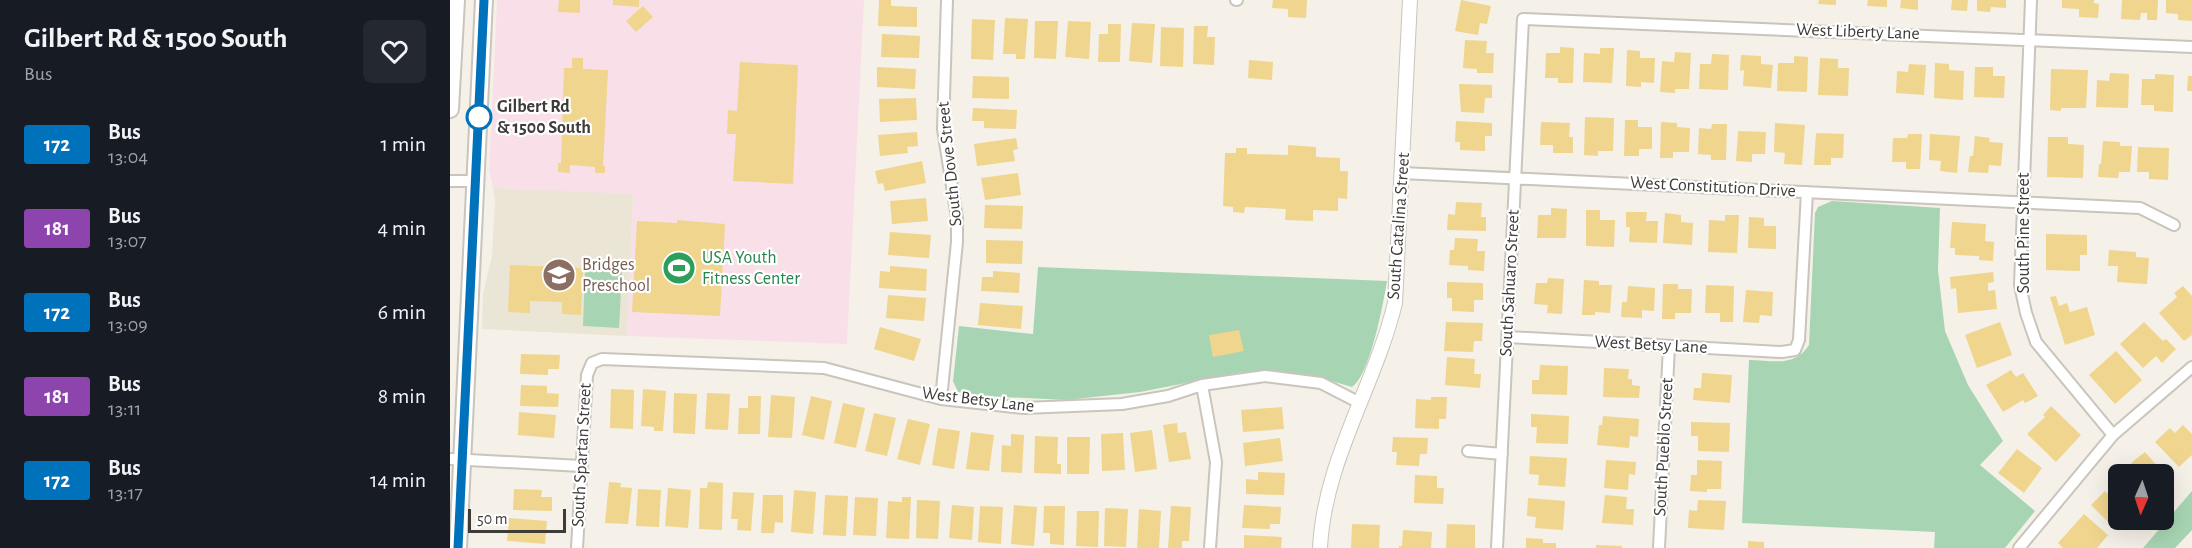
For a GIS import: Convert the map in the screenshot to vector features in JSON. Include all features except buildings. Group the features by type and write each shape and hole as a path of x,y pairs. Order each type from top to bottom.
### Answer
{"main road":[{"path":"450,109 456,0"},
{"path":"458,548 456,459 476,181 484,0"}],"street":[{"name":"South Dove Street","path":"941,399 957,242 957,218 943,129 947,0"},
{"name":"South Catalina Street","path":"1320,548 1326,505 1339,454 1382,351 1395,303 1410,0"},
{"name":"South Pine Street","path":"2031,0 2020,285 2036,342 2113,435"},
{"name":"West Liberty Lane","path":"1523,19 2192,47"},
{"name":"South Sahuaro Street","path":"1497,548 1523,19"},
{"name":"West Constitution Drive","path":"1402,172 2140,207 2174,225"},
{"path":"450,181 476,181"},
{"name":"West Betsy Lane","path":"1508,337 1782,352 1795,350 1798,340 1807,192"},
{"name":"South Pueblo Street","path":"1659,548 1669,346"},
{"name":"West Betsy Lane","path":"592,363 602,359 824,368 941,399 1024,408 1071,408 1122,404 1168,396 1202,385 1265,376 1321,383 1360,403"},
{"name":"South Spartan Street","path":"577,548 587,375 592,363"},
{"path":"2019,548 2113,435 2192,367"},
{"path":"1202,385 1216,462 1210,548"},
{"path":"1468,451 1502,454"},
{"path":"456,459 581,466"}],"shaded area":[{"path":"497,0 864,0 847,344 627,336 633,195 493,188 489,171"},
{"name":"Bridges Preschool","path":"493,188 633,194 627,336 482,329 483,294 492,256 495,199"}],"green space":[{"path":"1832,201 1940,208 1938,270 1945,331 1968,385 2003,441 1980,465 2035,511 2005,548 1934,548 1935,532 1742,523 1749,360 1790,360 1797,357 1809,345 1815,213 1818,207"},
{"path":"1038,267 1387,281 1370,355 1359,380 1352,387 1314,376 1274,371 1237,373 1140,392 1066,400 982,396 958,392 953,381 959,326 1033,334"},
{"path":"585,270 622,271 619,328 583,326"},
{"path":"2192,491 2192,530 2175,548 2143,548 2158,530 2174,530 2174,512"}],"bus line":[{"name":"172","path":"458,548 484,0"}],"place":[{"name":"Gilbert Rd & 1500 South","path":"479,117"},
{"name":"USA Youth Fitness Center","path":"679,268"},
{"name":"Bridges Preschool","path":"559,275"}]}
